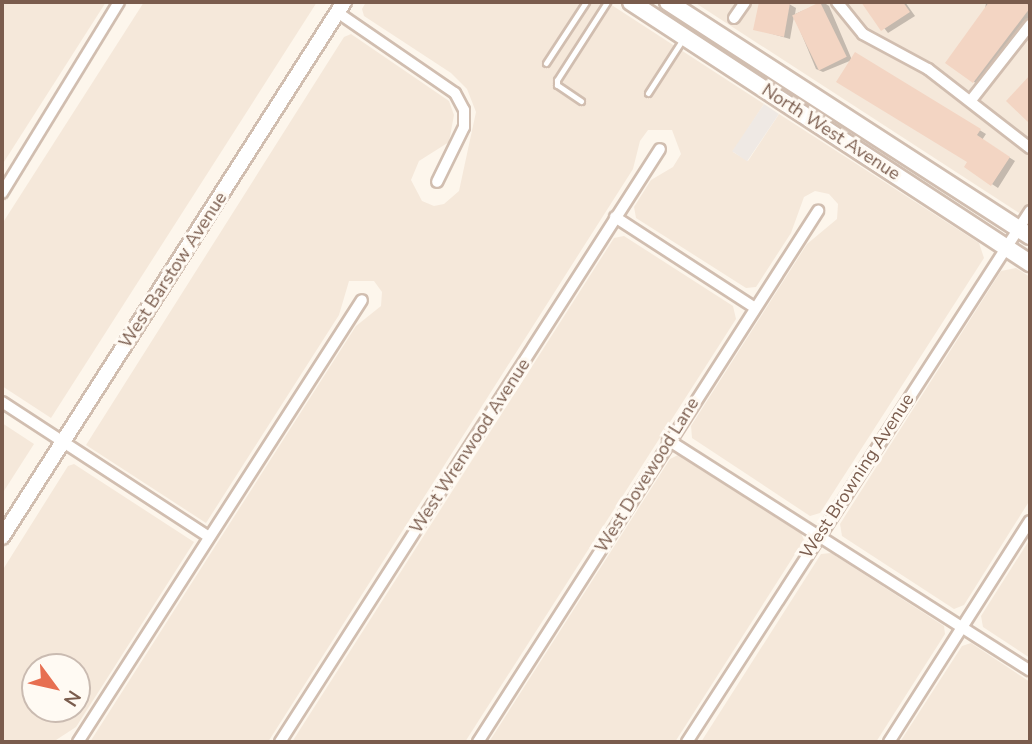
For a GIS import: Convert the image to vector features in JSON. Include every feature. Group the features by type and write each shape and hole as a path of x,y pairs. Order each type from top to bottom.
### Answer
{"main road":[{"name":"North West Avenue","path":"631,2 1030,263"},
{"name":"North West Avenue","path":"668,2 1024,232"}],"street":[{"path":"2,193 119,2"},
{"path":"734,19 745,2"},
{"path":"836,2 863,33 972,99 1030,148"},
{"path":"341,7 455,93 464,110 464,127 437,182"},
{"name":"West Barstow Avenue","path":"2,537 341,7"},
{"path":"972,99 1030,25"},
{"name":"West Wrenwood Avenue","path":"280,742 660,149"},
{"name":"West Dovewood Lane","path":"478,742 668,440 818,211"},
{"name":"West Browning Avenue","path":"687,742 1006,247 1024,232 1030,211"},
{"path":"615,218 755,308"},
{"path":"78,742 362,300"},
{"path":"2,402 209,537"},
{"path":"668,440 1030,671"},
{"path":"889,742 1030,521"}],"lane":[{"path":"547,63 586,2"},
{"path":"581,101 556,85 557,80 607,2"},
{"path":"648,93 685,36"}],"shaded area":[{"path":"2,2 106,2 2,165"},
{"path":"144,2 317,2 51,418 2,386 2,224"},
{"path":"366,2 607,2 764,104 733,152 748,161 779,114 979,243 984,258 820,513 810,516 692,438 691,426 807,244 837,219 838,204 829,194 815,191 804,197 791,233 756,287 746,288 636,218 634,207 651,180 673,167 681,154 672,130 648,130 640,141 633,169 268,742 90,742 356,326 381,306 382,292 374,281 349,281 339,315 206,523 86,445 344,37 351,34 449,101 454,115 449,142 419,161 411,180 422,201 434,206 444,204 459,191 476,112 467,89 451,73 364,16 362,9"},
{"path":"694,2 1030,2 1030,220"},
{"path":"764,104 779,114 747,161 732,151"},
{"path":"624,236 733,306 736,319 465,742 292,742 614,238"},
{"path":"1016,268 1030,277 1030,500 964,605 954,609 842,536 840,524 1001,271"},
{"path":"2,423 34,444 2,494"},
{"path":"680,454 801,533 804,540 675,742 489,742 670,459"},
{"path":"74,464 194,542 91,703 91,653 21,653 21,723 79,723 53,742 2,742 2,571 68,466"},
{"path":"1030,539 1030,658 983,627 981,616"},
{"path":"831,553 944,626 945,634 876,742 701,742 821,554"},
{"path":"971,643 1030,682 1030,742 900,742 962,646"}],"building":[{"path":"759,2 790,3 784,37 753,30"},
{"path":"820,2 847,57 819,70 792,16"},
{"path":"861,2 903,2 910,12 881,31"},
{"path":"989,2 1026,2 1030,8 973,83 945,63"},
{"path":"855,52 981,129 977,135 1010,157 991,186 964,167 967,162 836,82"},
{"path":"1030,75 1030,124 1006,101"}]}
